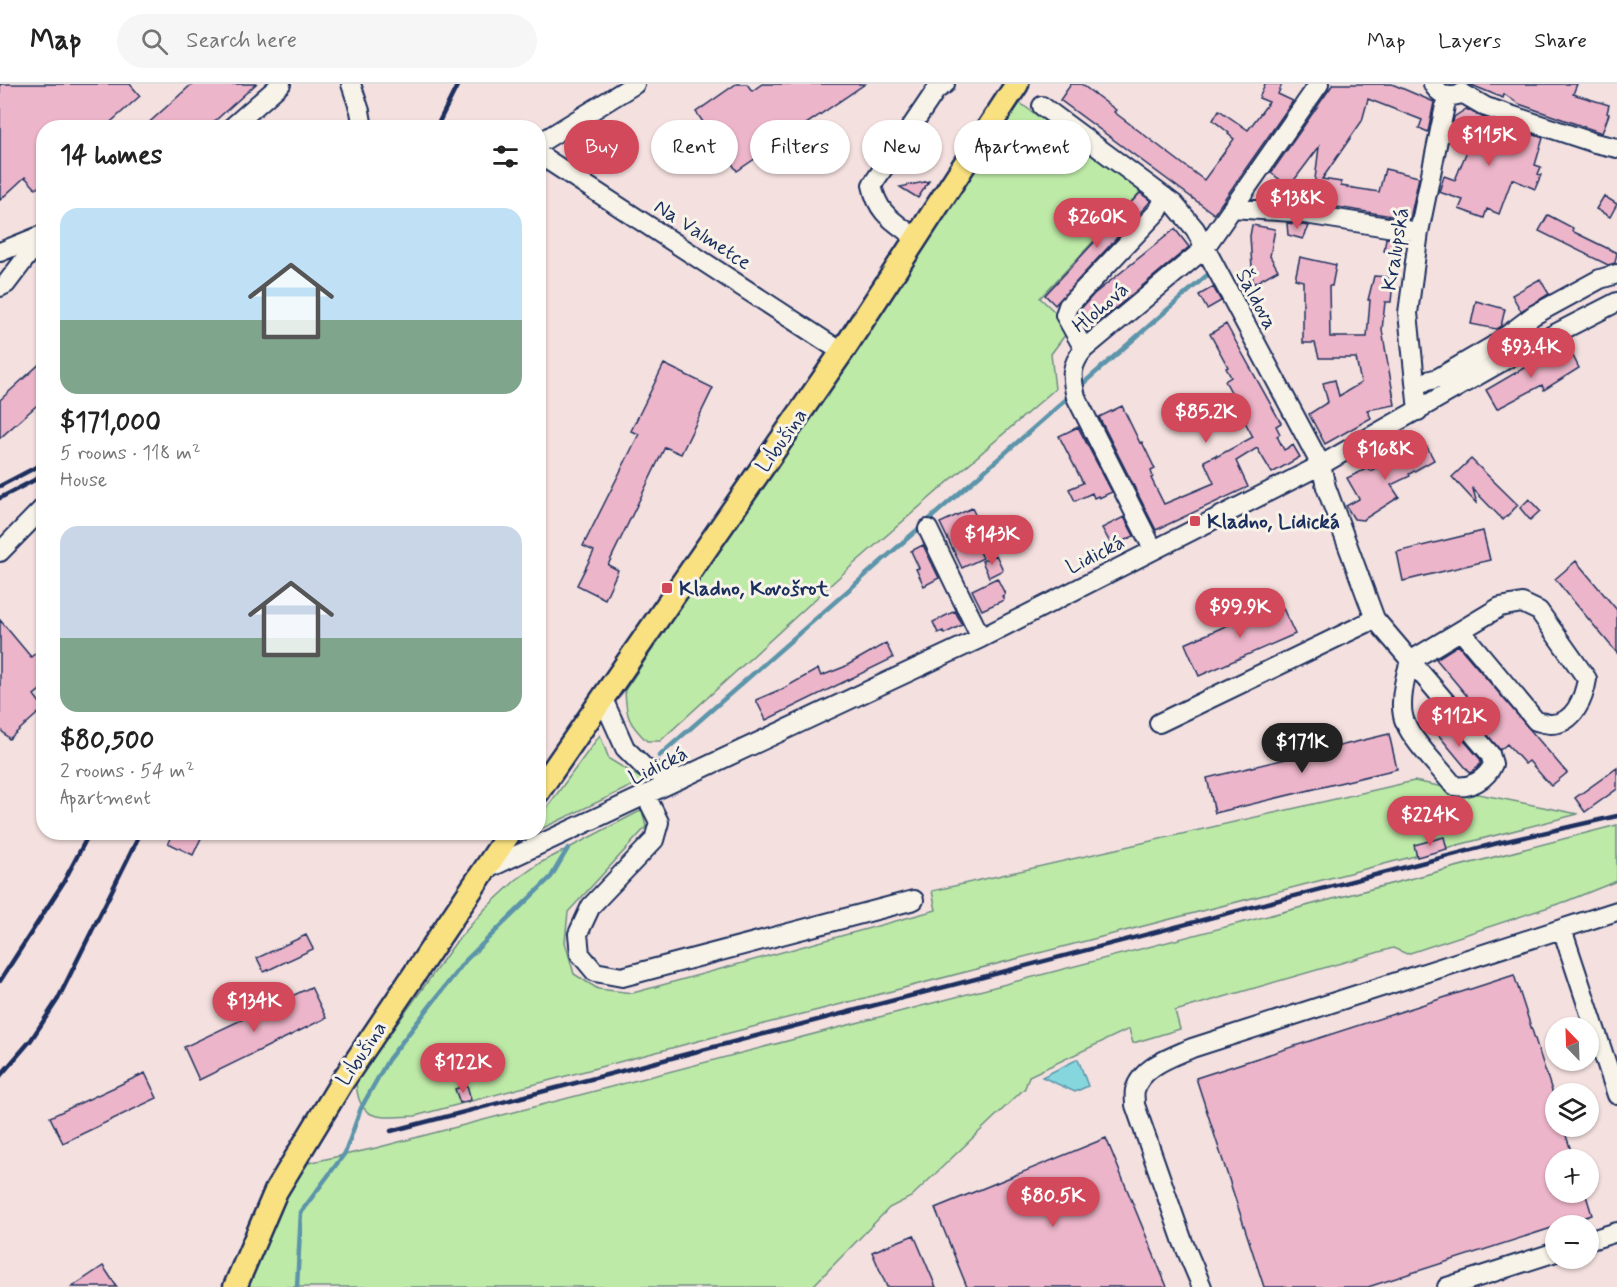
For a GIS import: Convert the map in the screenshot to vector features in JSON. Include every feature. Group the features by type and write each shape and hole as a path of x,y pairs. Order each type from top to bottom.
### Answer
{"main road":[{"name":"Libušina","path":"546,781 842,352 1016,84"},
{"name":"Libušina","path":"235,1287 282,1181 342,1082 505,840"}],"street":[{"path":"240,120 281,84"},
{"path":"351,84 362,120"},
{"path":"546,139 635,84"},
{"path":"917,239 884,214 875,201 872,185 936,90 945,84"},
{"name":"Hlohová","path":"1153,549 1074,389 1072,370 1075,360 1084,349 1204,249 1320,84"},
{"path":"1416,84 1449,89 1486,107 1617,148"},
{"name":"Kralupská","path":"1418,411 1408,312 1419,232 1449,89"},
{"name":"Šaldova","path":"1042,106 1174,204 1195,229 1321,465 1326,487 1375,619 1490,754 1494,764 1491,770 1474,784 1463,788 1454,786 1412,734 1404,720 1404,682 1410,661"},
{"name":"Na Valmetce","path":"546,159 842,352"},
{"path":"1084,349 1065,315 1068,306 1158,211 1165,197"},
{"path":"1232,208 1292,212 1419,232"},
{"path":"0,252 36,237"},
{"path":"0,287 6,284 36,245"},
{"path":"1416,384 1438,378 1493,346 1534,315 1600,279 1617,274"},
{"name":"Lidická","path":"485,870 981,638 1321,465 1512,356 1617,302"},
{"path":"0,552 36,515"},
{"path":"928,529 981,638"},
{"path":"1410,661 1500,607 1522,603 1539,611 1587,679 1584,697 1572,716 1552,724 1536,721 1461,631"},
{"path":"1159,723 1375,619"},
{"path":"603,699 626,748 646,769 680,779"},
{"path":"646,796 659,822 654,840 591,906 578,934 580,954 595,972 622,977 914,900"},
{"path":"1202,1287 1183,1242 1135,1105 1135,1090 1145,1074 1164,1060 1192,1048 1617,911"},
{"path":"1562,929 1617,1095"},
{"path":"1599,1238 1617,1232"},
{"path":"1447,1287 1545,1256"}],"green space":[{"path":"1020,103 1043,120 1009,120"},
{"path":"1091,155 1141,191 1040,298 1071,327 1051,354 1055,389 848,569 660,741 647,741 636,729 629,718 625,690 972,174 1091,174"},
{"path":"600,735 609,759 644,780 546,827 546,809"},
{"path":"1414,781 1578,814 415,1116 382,1117 367,1111 361,1105 356,1081 456,942 485,909 516,880 540,863 642,810 646,827 568,912 565,942 574,974 598,989 633,993 936,910 932,891"},
{"path":"1617,825 1617,881 1567,901 1407,954 1393,948 1175,1011 1180,1029 1133,1043 1129,1029 1029,1076 1025,1088 911,1197 889,1208 812,1287 246,1287 284,1199 308,1163 376,1148"}],"water":[{"path":"1078,1059 1088,1086 1075,1092 1042,1077"}],"building":[{"path":"0,84 130,84 140,96 113,120 36,120 36,189 25,177 0,200"},
{"path":"192,84 256,84 216,120 152,120"},
{"path":"736,84 747,84 752,91 762,84 865,84 812,120 750,120 750,162 738,170 738,120 702,120 696,112"},
{"path":"1071,84 1081,84 1204,180 1234,139 1213,120 1219,110 1248,130 1269,102 1259,98 1265,84 1282,84 1278,94 1293,101 1214,214 1091,123 1091,120 1087,120 1060,100"},
{"path":"1333,84 1392,84 1434,102 1428,132 1419,128 1422,120 1368,99 1362,121 1322,179 1341,182 1341,186 1379,192 1385,169 1419,177 1410,219 1312,203 1319,147 1292,183 1289,181 1286,184 1271,173"},
{"path":"1469,84 1577,84 1573,94 1609,105 1607,113 1609,114 1602,133 1519,104 1504,94 1503,98"},
{"path":"1466,109 1486,119 1479,138 1517,150 1523,131 1543,138 1535,165 1541,167 1538,174 1541,175 1535,189 1512,179 1499,214 1487,209 1484,218 1459,209 1463,200 1439,192 1444,176 1455,180 1469,146 1450,139 1454,117"},
{"path":"929,181 918,198 900,187"},
{"path":"1140,193 1151,201 1055,305 1045,295"},
{"path":"1604,196 1617,204 1610,217 1596,209"},
{"path":"1548,215 1573,228 1572,231 1617,253 1615,263 1608,265 1539,231"},
{"path":"1287,223 1309,226 1303,239 1288,235"},
{"path":"1252,225 1275,229 1270,256 1278,270 1253,284 1250,236"},
{"path":"1175,229 1189,247 1088,331 1078,312 1094,294"},
{"path":"1386,238 1404,241 1402,254 1384,251"},
{"path":"1300,257 1336,265 1332,286 1329,286 1330,337 1367,337 1370,300 1368,300 1374,276 1388,277 1388,282 1393,282 1391,302 1385,302 1382,330 1395,405 1367,410 1371,418 1325,444 1309,414 1328,402 1323,383 1335,380 1339,396 1361,383 1356,358 1319,358 1315,343 1303,343 1303,281 1295,279"},
{"path":"1540,279 1549,294 1521,311 1512,295"},
{"path":"1213,287 1221,301 1207,309 1199,295"},
{"path":"1476,301 1505,309 1501,326 1496,329 1471,324"},
{"path":"1226,324 1281,423 1276,426 1280,434 1277,436 1284,450 1293,445 1300,457 1272,473 1257,448 1236,461 1248,487 1156,530 1099,417 1122,406 1155,469 1151,471 1153,477 1151,478 1164,504 1214,483 1204,461 1253,437 1225,381 1231,377 1226,368 1228,367 1210,334"},
{"path":"1551,352 1558,364 1573,356 1579,368 1544,390 1542,385 1497,409 1486,390"},
{"path":"664,364 713,388 681,454 665,447 608,565 618,570 605,599 577,585 594,551 583,546 639,434 631,431"},
{"path":"36,367 36,406 0,438 0,400"},
{"path":"1078,427 1112,492 1099,498 1098,496 1094,498 1092,493 1075,501 1069,489 1083,483 1059,436"},
{"path":"1418,441 1423,449 1427,447 1434,460 1391,485 1399,497 1363,520 1354,519 1346,506 1359,499 1347,478 1368,468 1370,471"},
{"path":"1471,459 1518,505 1503,520 1473,489 1477,504 1452,477"},
{"path":"1529,499 1540,511 1530,520 1520,508"},
{"path":"972,508 978,521 972,525 974,530 970,532 983,558 962,568 940,523"},
{"path":"1124,517 1134,536 1112,546 1102,528"},
{"path":"1483,531 1490,560 1403,581 1397,552"},
{"path":"923,545 939,578 924,586 911,551"},
{"path":"996,555 1003,570 989,577 982,561"},
{"path":"1576,561 1617,610 1617,653 1555,579"},
{"path":"997,578 1005,594 1002,596 1004,600 982,610 972,590"},
{"path":"1280,602 1295,634 1199,676 1185,644"},
{"path":"955,611 962,625 944,634 943,631 938,633 933,622"},
{"path":"0,620 31,657 36,653 36,693 34,695 36,715 9,739 0,729"},
{"path":"886,643 893,658 766,720 756,700 777,692 818,669 821,676 844,667"},
{"path":"1458,645 1567,773 1551,786 1529,761 1525,764 1507,744 1500,750 1465,708 1472,702 1436,659"},
{"path":"1448,722 1480,759 1481,763 1470,773 1436,732"},
{"path":"1389,734 1397,769 1215,813 1207,778"},
{"path":"1617,768 1617,789 1585,812 1575,798"},
{"path":"1444,837 1447,849 1417,857 1414,845"},
{"path":"169,840 200,840 193,855 168,843"},
{"path":"306,935 313,949 264,972 257,958"},
{"path":"1514,975 1549,1083 1545,1083 1545,1137 1567,1137 1570,1149 1545,1149 1545,1203 1588,1203 1592,1215 1545,1215 1545,1230 1368,1287 1264,1287 1196,1078"},
{"path":"311,987 326,1018 199,1080 184,1047"},
{"path":"145,1073 157,1098 63,1143 50,1117"},
{"path":"467,1085 471,1100 460,1103 455,1089"},
{"path":"1106,1138 1167,1287 967,1287 935,1208"},
{"path":"914,1235 936,1287 887,1287 872,1252"},
{"path":"103,1266 117,1287 72,1287"}],"waterway":[{"path":"1078,388 1206,276"},
{"path":"659,756 1070,396"},
{"path":"297,1287 301,1212 345,1153 361,1108 388,1060 465,961 551,877 568,848"}],"railway":[{"path":"440,120 458,84"},
{"path":"0,486 36,467"},
{"path":"0,498 36,479"},
{"path":"391,1131 1498,843 1617,816"},
{"path":"0,981 63,883 86,840"},
{"path":"0,1076 31,1040 58,999 137,840"}],"place":[{"name":"Kladno, Lidická","path":"1195,521"},
{"name":"Kladno, Kovošrot","path":"667,588"}]}
